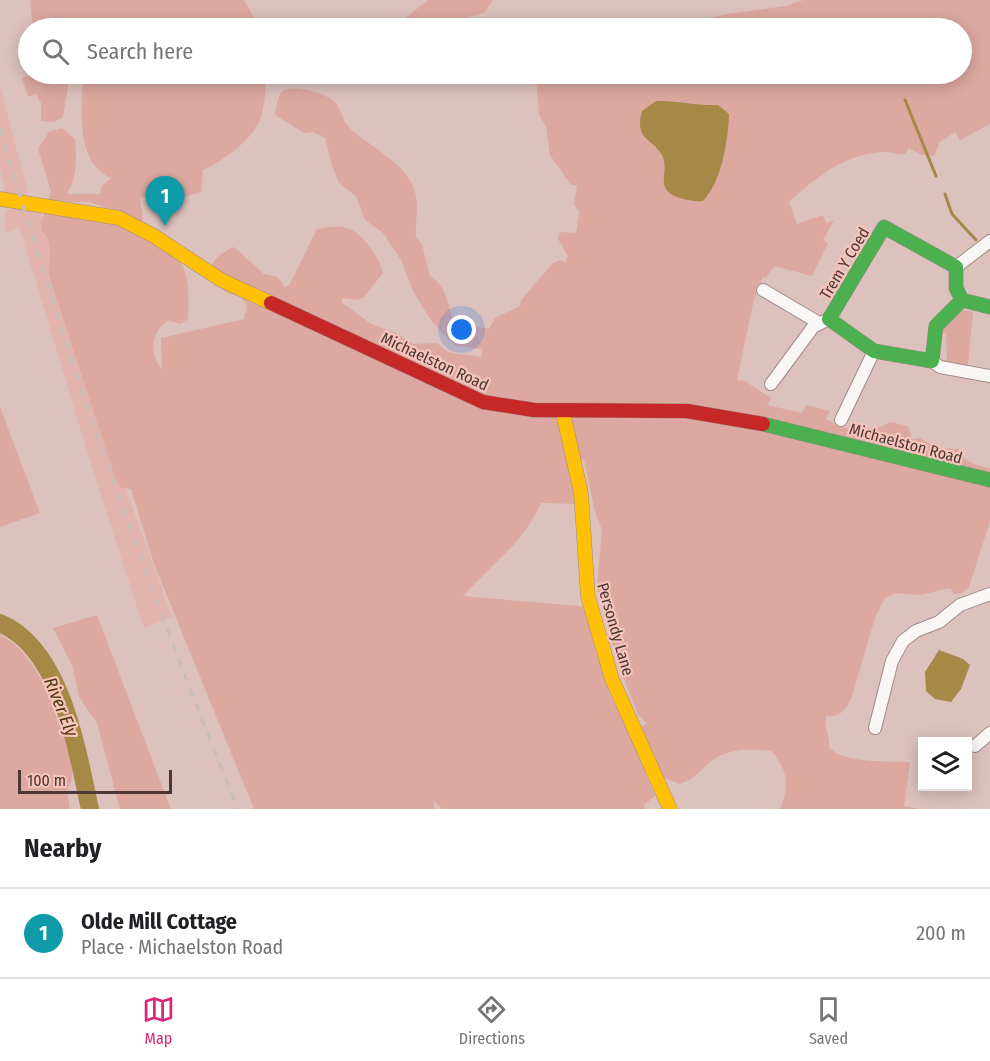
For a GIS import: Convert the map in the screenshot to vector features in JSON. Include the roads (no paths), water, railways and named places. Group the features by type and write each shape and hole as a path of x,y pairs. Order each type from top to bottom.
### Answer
{"street":[{"name":"Michaelston Road","path":"0,198 119,218 154,236 221,280 460,393 507,408 563,413 660,409 688,411 841,442 990,480"},
{"name":"Trem Y Coed","path":"932,362 874,351 824,321 884,227 956,267"},
{"path":"990,241 956,267 956,288 962,300 990,307"},
{"path":"763,290 824,321 771,384"},
{"path":"962,300 936,326 932,362 947,369 990,376"},
{"path":"841,420 874,351"},
{"name":"Persondy Lane","path":"563,413 581,493 588,597 612,678 669,809"},
{"path":"875,728 892,661 903,641 916,631 939,622 960,605 990,594"},
{"path":"975,746 990,733"}],"waterway":[{"path":"905,100 936,176"},
{"path":"945,194 952,214 976,240"},
{"name":"River Ely","path":"0,623 21,636 38,655 52,678 72,732 90,809"}],"railway":[{"path":"0,128 53,301 110,472 140,557 238,809"}],"place":[{"name":"Olde Mill Cottage","path":"165,226"}]}
